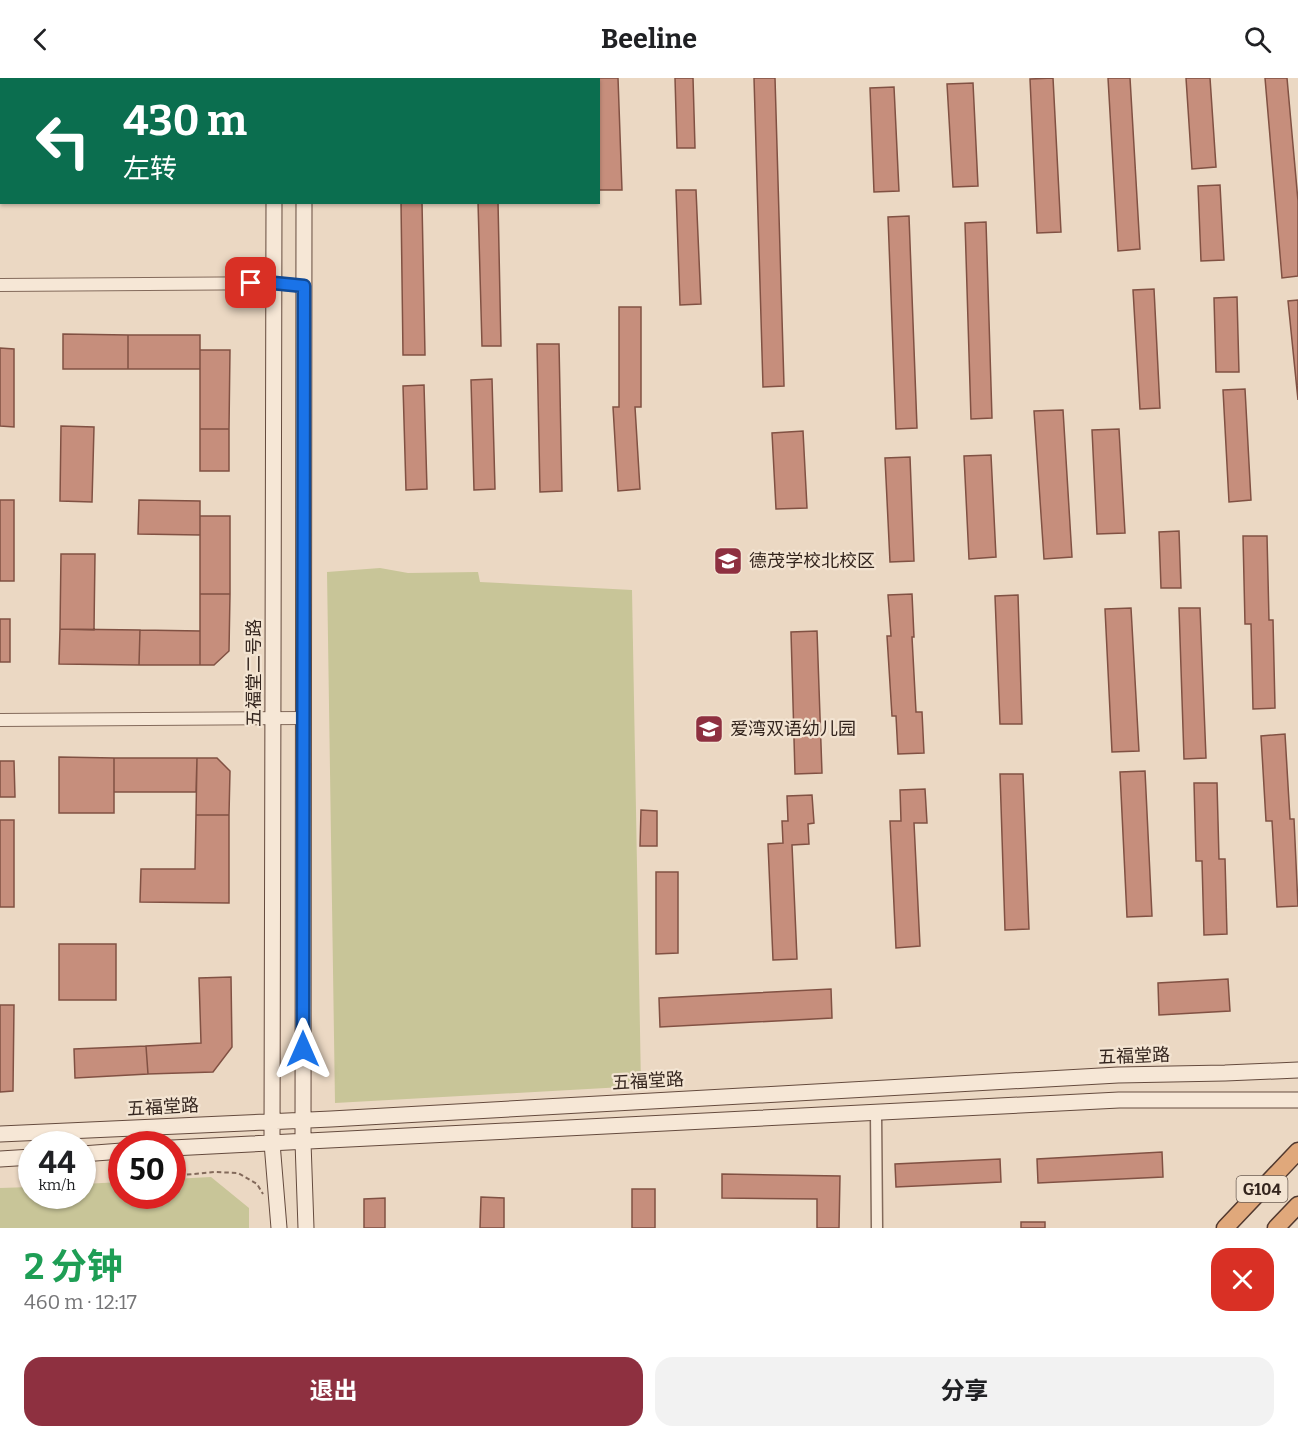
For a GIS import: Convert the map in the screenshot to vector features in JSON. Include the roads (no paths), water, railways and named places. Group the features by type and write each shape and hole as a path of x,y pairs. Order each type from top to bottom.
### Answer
{"highway":[{"name":"G104","path":"1226,1228 1298,1151"},
{"name":"G104","path":"1276,1228 1298,1205"}],"main road":[{"name":"五福堂二号路","path":"274,204 272,1143 279,1228"},
{"path":"304,204 303,1142 306,1228"},
{"name":"五福堂路","path":"0,1134 303,1120 1118,1075 1225,1074 1298,1070"},
{"path":"186,1147 1119,1100 1298,1100"},
{"path":"0,1159 18,1158"}],"street":[{"path":"0,285 274,283 304,286"},
{"path":"0,720 304,717"},
{"path":"876,1113 877,1228"}],"place":[{"name":"德茂学校北校区","path":"728,561"},
{"name":"爱湾双语幼儿园","path":"709,729"}]}
